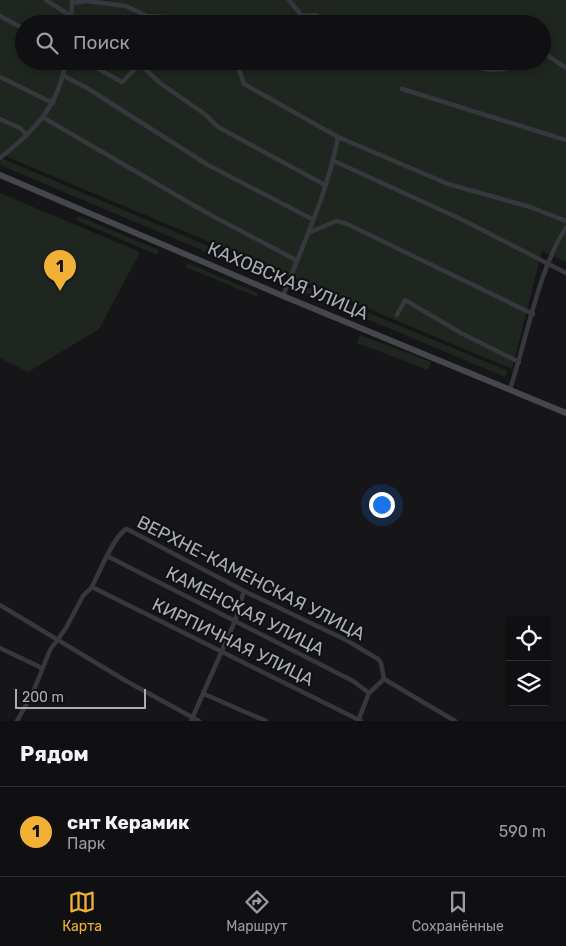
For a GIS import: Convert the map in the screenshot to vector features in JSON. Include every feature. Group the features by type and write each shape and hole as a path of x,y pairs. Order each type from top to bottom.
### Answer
{"main road":[{"name":"КАХОВСКАЯ УЛИЦА","path":"0,175 283,296 566,413"}],"street":[{"path":"46,0 69,15"},
{"path":"289,0 301,15"},
{"path":"71,15 72,1 126,6 145,15"},
{"path":"0,16 15,24"},
{"path":"551,58 566,68"},
{"path":"0,158 44,118 53,103 65,70"},
{"path":"100,70 122,82 134,70"},
{"path":"147,70 160,83 206,115 218,126 325,185"},
{"path":"239,70 244,84 338,136 448,184 530,207 566,222"},
{"path":"64,76 87,88 208,165 312,219"},
{"path":"0,77 53,103"},
{"path":"402,89 566,140"},
{"path":"44,118 207,213 296,260"},
{"path":"0,119 20,128 27,135"},
{"path":"283,296 334,160 338,136"},
{"path":"334,160 465,221 566,273"},
{"path":"308,233 336,221 346,223 533,314"},
{"path":"510,389 548,265 559,238 566,228"},
{"path":"396,316 404,300 461,333 519,362"},
{"name":"ВЕРХНЕ-КАМЕНСКАЯ УЛИЦА","path":"17,721 58,638 83,596 92,588 122,530 127,529 244,591 297,615 372,655 381,664 384,679"},
{"name":"КАМЕНСКАЯ УЛИЦА","path":"107,556 353,681 369,693"},
{"name":"КИРПИЧНАЯ УЛИЦА","path":"92,588 359,720"},
{"path":"192,719 235,621 244,591"},
{"path":"0,605 192,719 199,721"},
{"path":"0,648 42,668"},
{"path":"359,720 369,693 384,679 455,721"},
{"path":"204,694 266,721"}],"shaded area":[{"path":"0,0 566,0 566,262 542,251 512,369 0,154"},
{"path":"1,158 227,254 225,260 0,165"},
{"path":"0,193 140,252 99,329 28,372 0,358"},
{"path":"78,216 159,250 157,255 76,220"},
{"path":"188,263 258,293 257,297 186,267"},
{"path":"290,280 508,371 505,377 288,286"},
{"path":"360,335 431,362 428,370 357,343"}],"place":[{"name":"снт Керамик","path":"60,291"}]}
